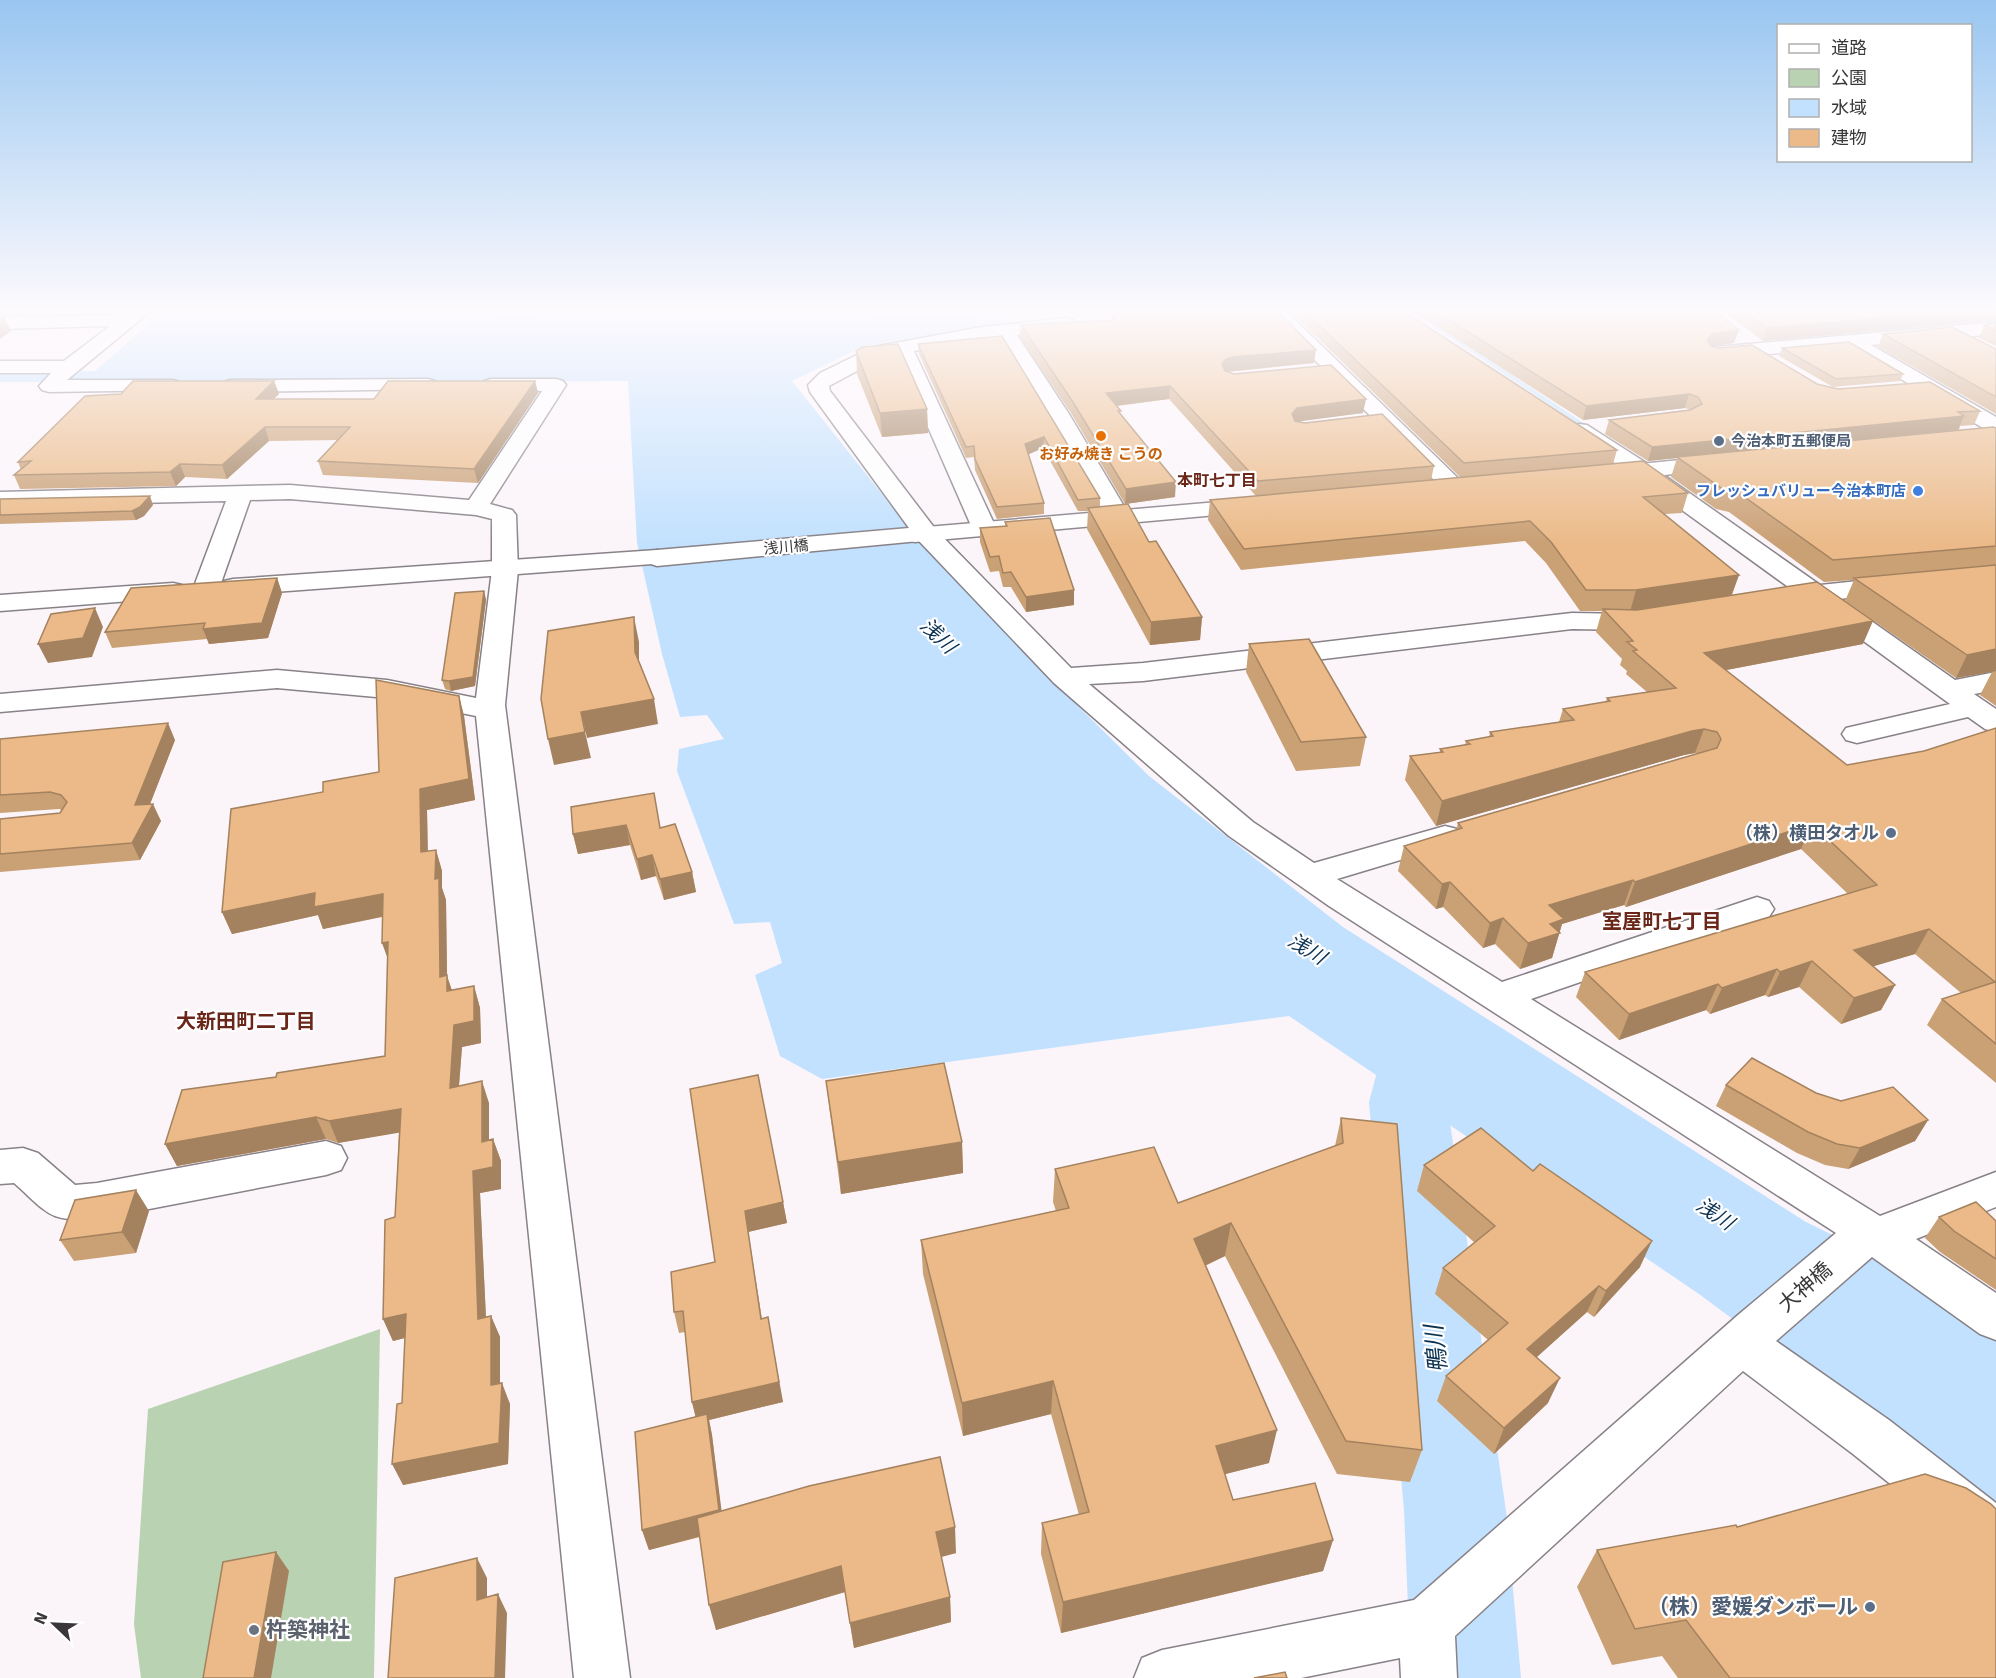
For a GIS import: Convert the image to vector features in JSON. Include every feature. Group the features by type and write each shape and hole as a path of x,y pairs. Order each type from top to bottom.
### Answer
{"street":[{"path":"476,508 554,388"},
{"path":"819,388 921,535 1064,677 1242,830 1308,876 1497,997 1864,1240 1996,1319"},
{"path":"922,388 985,530"},
{"path":"1041,388 1119,518"},
{"path":"1353,388 1455,488"},
{"path":"1898,390 1916,388"},
{"path":"1932,388 1996,426"},
{"path":"1558,417 1642,471 1973,707"},
{"path":"1360,422 1384,419"},
{"path":"1577,429 1609,425"},
{"path":"1584,476 1746,461"},
{"path":"1432,490 1478,486"},
{"path":"206,589 241,492"},
{"path":"0,499 290,492 476,508 504,515 505,570 491,710 602,1678"},
{"name":"浅川橋","path":"0,603 505,570 1269,504"},
{"path":"1756,602 1814,593 1916,583"},
{"path":"1064,677 1143,672 1572,621 1630,622 1664,616"},
{"path":"0,704 277,679 387,689 491,710"},
{"path":"1857,734 1973,707 1996,681"},
{"path":"1308,876 1468,830"},
{"path":"1497,997 1757,909"},
{"path":"0,1167 23,1165 66,1203 98,1202 326,1158"},
{"name":"大神橋","path":"1427,1625 1748,1336 1864,1240 1996,1189"},
{"path":"1748,1336 1996,1539"},
{"path":"1162,1678 1427,1625 1429,1678"}],"green space":[{"path":"380,1329 374,1678 141,1678 134,1624 148,1409"}],"water":[{"name":"浅川","path":"628,388 798,388 902,519 1017,646 1149,776 1343,927 1806,1222 1912,1274 1996,1337 1996,1515 1699,1294 1289,1016 822,1079 780,1056 755,975 782,963 770,922 734,924 677,771 679,749 724,739 707,715 680,717 662,654 637,543"}],"building":[{"path":"126,388 267,388 256,399 374,399 382,388 530,388 474,469 318,461 350,427 265,427 222,465 180,464 170,472 14,475 31,461 18,462 85,396 121,394"},
{"path":"870,388 918,388 927,409 880,413"},
{"path":"939,388 1034,388 1100,498 1078,500 1044,437 1025,444 1044,503 997,507 975,459 974,446 966,447"},
{"path":"1064,388 1149,388 1106,393 1176,482 1126,489"},
{"path":"1172,388 1355,388 1366,399 1297,408 1292,414 1295,421 1305,423 1382,414 1434,466 1258,481"},
{"path":"1385,388 1522,388 1617,450 1464,463"},
{"path":"1558,388 1941,388 1980,411 1958,412 1964,416 1652,447 1609,420 1690,410 1702,404 1698,397 1689,394 1586,406"},
{"path":"1980,388 1996,388 1996,397"},
{"path":"1996,428 1996,546 1833,560 1736,491 1723,489 1677,457"},
{"path":"1643,461 1688,493 1643,497 1739,575 1636,590 1586,590 1551,542 1530,521 1244,549 1210,500"},
{"path":"150,496 140,507 132,511 0,515 0,499"},
{"path":"1128,504 1149,542 1156,541 1202,617 1151,622 1088,508"},
{"path":"1050,518 1074,590 1026,597 1011,572 1003,573 999,556 990,557 980,528 1007,526 1005,522"},
{"path":"1996,565 1996,649 1967,655 1854,578"},
{"path":"277,578 262,623 203,629 205,623 105,632 131,588"},
{"path":"1817,582 1873,621 1704,653 1847,765 1924,751 1996,728 1996,1044 1942,999 1995,982 1929,929 1854,950 1895,985 1854,998 1812,961 1780,972 1777,969 1722,988 1718,984 1629,1014 1585,972 1877,885 1812,824 1635,882 1633,880 1549,905 1564,919 1550,924 1560,933 1528,943 1503,918 1490,923 1450,882 1442,884 1404,846 1462,828 1458,823 1717,748 1721,739 1717,732 1704,729 1692,731 1442,801 1410,756 1443,752 1440,749 1470,744 1466,741 1493,736 1490,732 1574,720 1563,709 1610,701 1607,698 1676,688 1633,651 1637,650 1627,642 1633,641 1603,609 1637,610"},
{"path":"484,591 473,677 442,680 455,593"},
{"path":"95,608 83,638 38,644 51,614"},
{"path":"634,617 635,652 654,699 581,712 585,732 548,739 541,699 548,631"},
{"path":"1309,639 1366,737 1301,742 1249,644"},
{"path":"376,680 459,696 469,779 420,789 421,852 436,850 435,879 439,878 440,977 447,975 447,991 474,986 474,1021 454,1025 450,1088 482,1081 482,1142 493,1139 493,1167 473,1171 478,1319 491,1316 491,1385 502,1383 499,1443 392,1464 397,1404 402,1403 406,1314 383,1319 385,1220 395,1217 401,1109 329,1121 316,1117 165,1144 182,1090 276,1077 277,1073 385,1056 388,942 382,943 383,894 314,907 315,893 222,912 231,809 323,792 323,782 379,772"},
{"path":"168,723 135,805 153,804 132,843 0,854 0,819 60,813 67,802 61,795 50,792 0,795 0,739"},
{"path":"654,793 660,828 675,824 692,872 660,879 652,855 637,859 626,825 573,834 571,807"},
{"path":"1752,1058 1816,1093 1841,1101 1893,1087 1928,1120 1860,1148 1837,1144 1808,1132 1726,1085"},
{"path":"944,1063 962,1142 838,1162 826,1081"},
{"path":"758,1075 783,1202 745,1211 761,1319 768,1317 779,1382 692,1402 683,1311 674,1312 671,1272 715,1262 690,1089"},
{"path":"1341,1118 1397,1124 1422,1450 1346,1441 1231,1223 1194,1239 1277,1430 1216,1446 1233,1500 1315,1483 1333,1540 1063,1602 1042,1523 1089,1512 1053,1381 962,1403 921,1240 1069,1208 1055,1169 1154,1147 1178,1203 1343,1143"},
{"path":"1481,1128 1533,1171 1540,1164 1652,1241 1606,1291 1599,1286 1527,1349 1560,1378 1504,1428 1446,1376 1508,1323 1443,1268 1495,1226 1424,1165"},
{"path":"136,1190 122,1232 60,1240 75,1200"},
{"path":"1976,1202 1996,1221 1996,1259 1954,1231 1939,1217"},
{"path":"707,1414 719,1510 642,1530 635,1432"},
{"path":"940,1457 955,1527 936,1532 950,1597 850,1623 841,1566 709,1605 697,1518 809,1486"},
{"name":"（株）愛媛ダンボール","path":"1925,1474 1966,1488 1996,1509 1996,1678 1730,1678 1686,1620 1635,1629 1597,1550 1736,1525 1737,1527"},
{"path":"276,1552 254,1678 203,1678 223,1562"},
{"path":"477,1558 477,1600 498,1594 495,1678 388,1678 395,1578"},
{"path":"1285,1672 1287,1678 1254,1678"}],"waterway":[{"path":"1528,388 1594,432"},
{"name":"鴨川","path":"1427,1023 1408,1102 1455,1511 1466,1678"}],"place":[{"name":"お好み焼き こうの","path":"1101,436"},
{"name":"今治本町五郵便局","path":"1719,441"},
{"name":"フレッシュバリュー今治本町店","path":"1918,491"},
{"name":"（株）横田タオル","path":"1891,833"},
{"name":"（株）愛媛ダンボール","path":"1870,1607"},
{"name":"杵築神社","path":"254,1630"}],"district":[{"name":"本町七丁目","path":"1217,481"},
{"name":"室屋町七丁目","path":"1662,921"},
{"name":"大新田町二丁目","path":"246,1021"}]}
